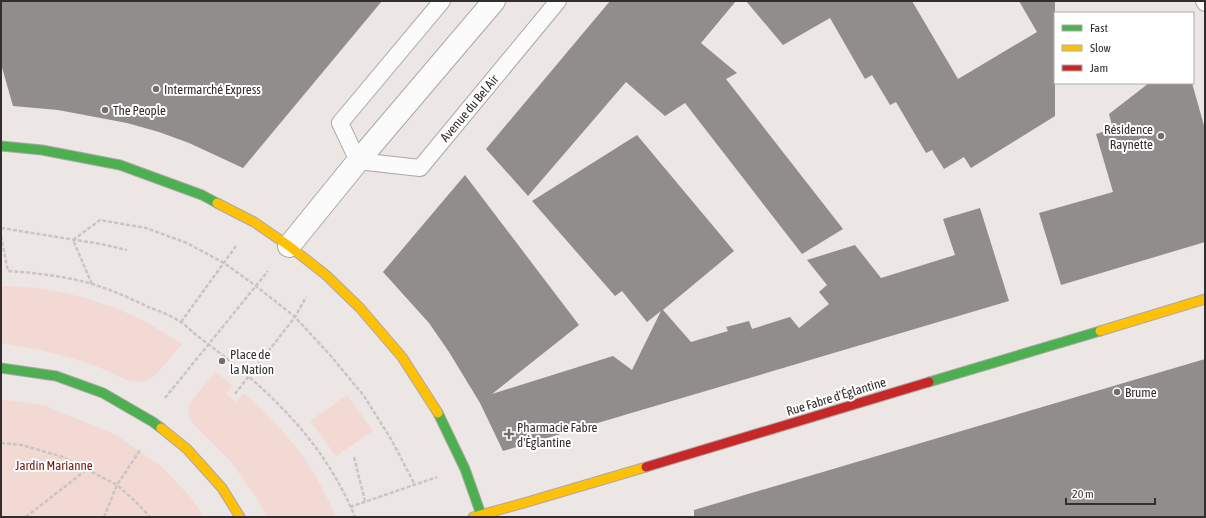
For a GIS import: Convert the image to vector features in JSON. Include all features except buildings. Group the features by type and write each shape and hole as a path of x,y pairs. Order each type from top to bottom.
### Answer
{"street":[{"path":"289,246 358,161 494,1"},
{"path":"1,146 42,150 120,165 202,195 254,222 289,246 326,276 360,308 402,357 435,408 465,470 479,516"},
{"name":"Rue Fabre d'Églantine","path":"479,516 1205,299"},
{"path":"1,368 56,376 103,393 153,422 187,449 222,488 240,517"}],"lane":[{"path":"358,161 340,123 442,1"},
{"name":"Avenue du Bel Air","path":"358,161 420,168 558,1"}],"path":[{"path":"73,240 100,220 146,228 187,243 224,263 295,317 330,355 364,396 391,439 415,484"},
{"path":"1,228 101,244 127,250"},
{"path":"1,236 8,271 36,273 92,284 123,295 181,322 191,332 249,376 297,423 317,449 355,517"},
{"path":"73,240 92,284"},
{"path":"181,322 236,246"},
{"path":"164,399 268,271"},
{"path":"235,394 295,317 306,297"},
{"path":"1,443 22,445 63,457 117,485 150,517"},
{"path":"104,517 117,485 140,450"},
{"path":"354,457 365,501"},
{"path":"26,517 86,470"},
{"path":"350,506 437,477"}],"green space":[{"path":"1,286 19,286 58,291 96,301 148,323 182,344 161,369 152,377 143,382 138,382 127,380 108,371 69,357 1,343"},
{"path":"216,372 233,386 226,394 236,402 244,393 289,439 312,470 336,517 267,517 254,494 231,462 192,423 189,413 190,404"},
{"path":"347,395 373,431 336,456 310,421"},
{"name":"Jardin Marianne","path":"1,399 46,406 116,435 162,467 192,499 204,517 1,517"}],"traffic: fast":[{"path":"1,146 42,150 120,165 202,195 217,203"},
{"path":"929,382 1100,331"},
{"path":"1,368 56,376 103,393 161,428"},
{"path":"438,413 465,469 482,517"}],"traffic: slow":[{"path":"217,203 254,222 289,246 326,275 360,308 402,357 438,413"},
{"path":"1100,331 1205,299"},
{"path":"161,428 187,449 222,488 240,517"},
{"path":"473,517 646,467"}],"traffic: jam":[{"path":"646,467 929,382"}],"place":[{"name":"Intermarché Express","path":"156,89"},
{"name":"The People","path":"105,110"},
{"name":"Résidence Raynette","path":"1161,136"},
{"name":"Place de la Nation","path":"222,361"},
{"name":"Brume","path":"1117,392"},
{"name":"Pharmacie Fabre d'Églantine","path":"509,434"}]}
